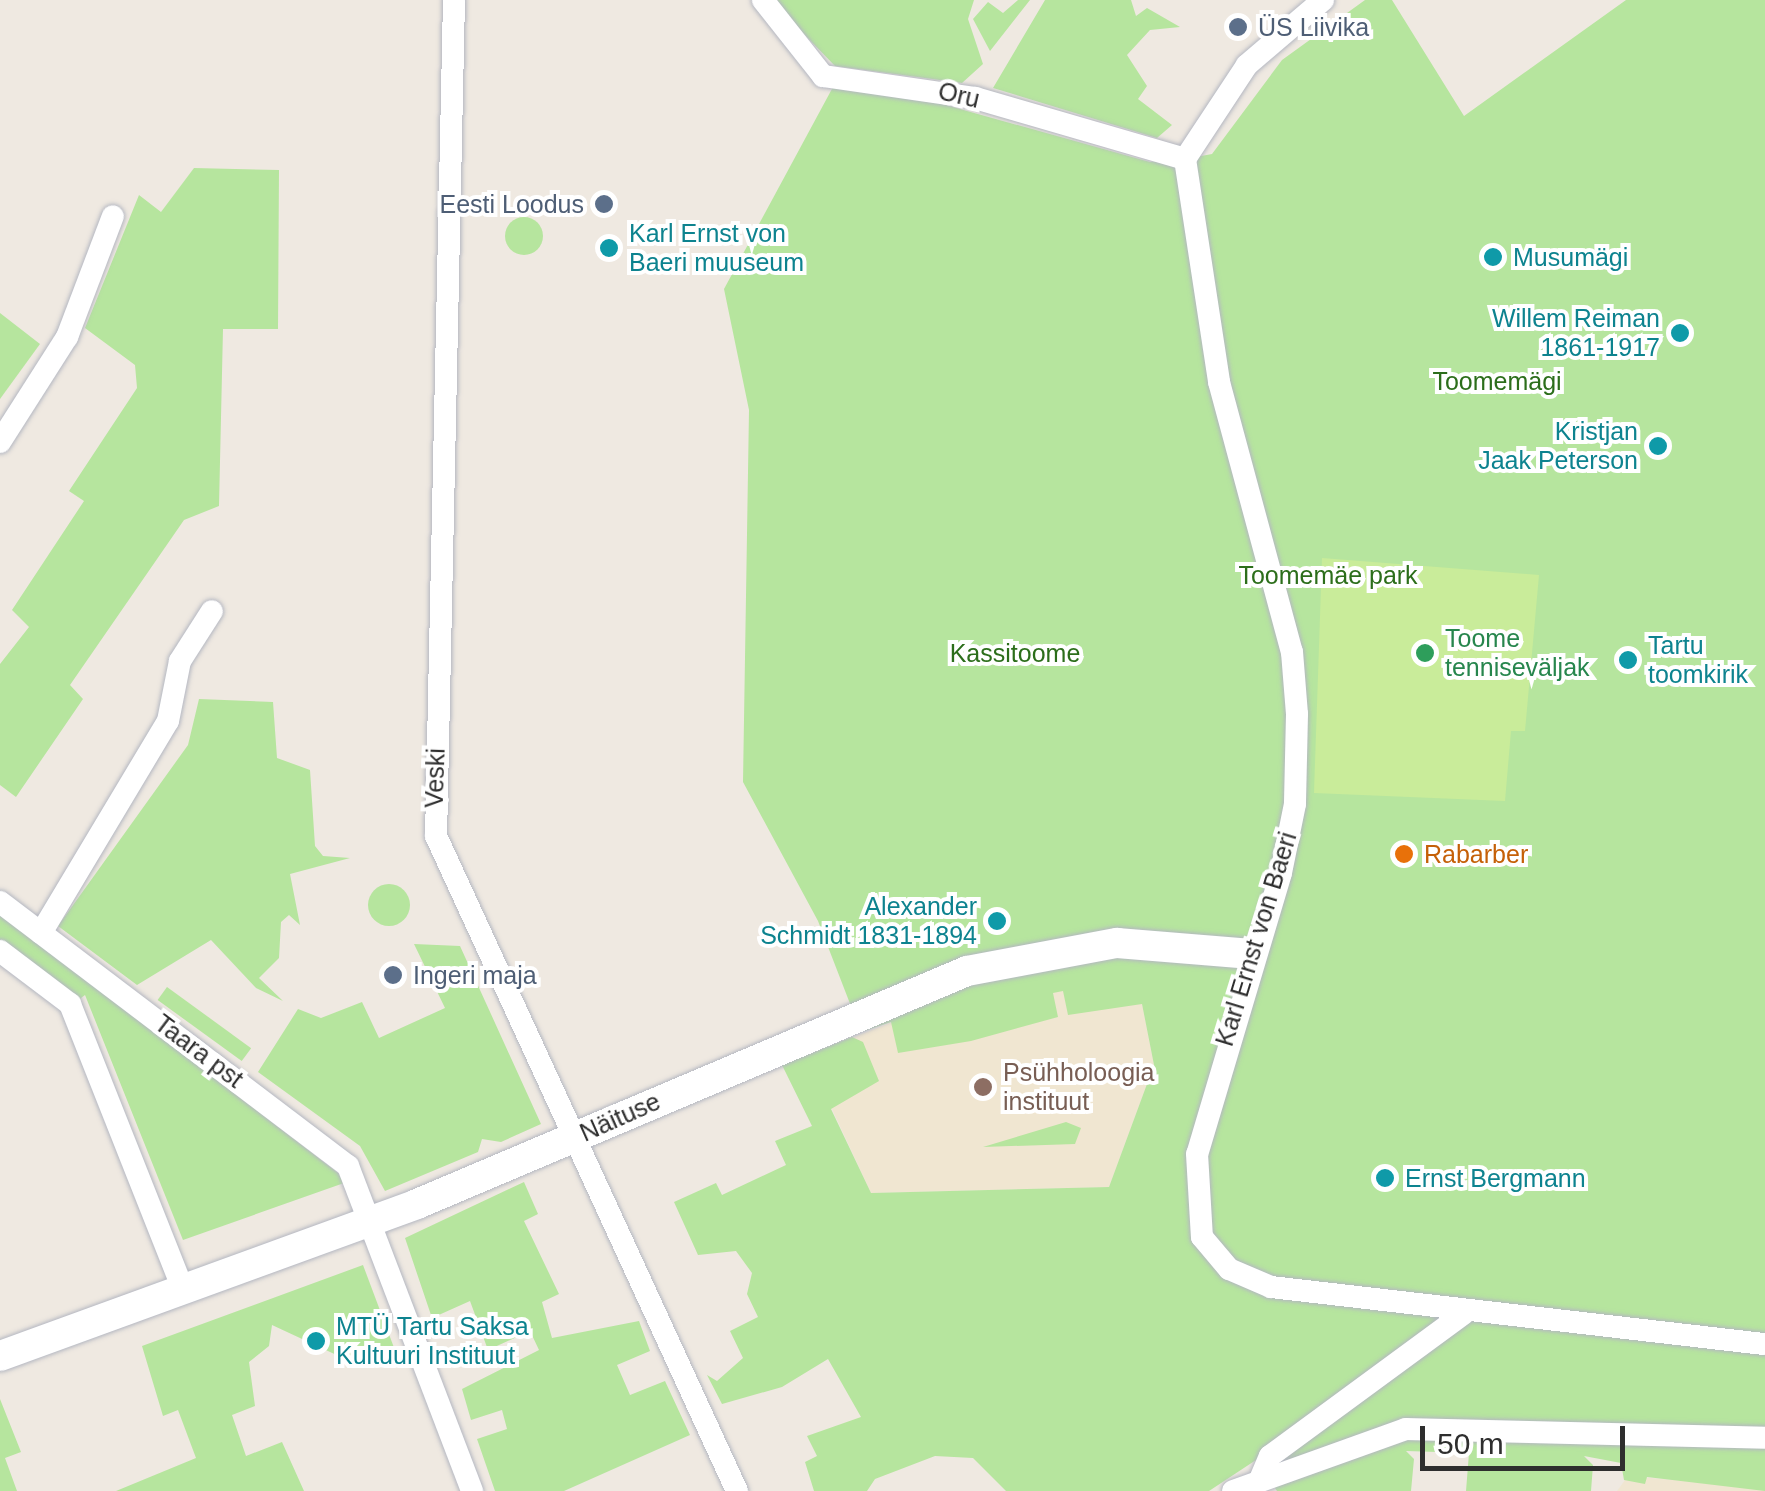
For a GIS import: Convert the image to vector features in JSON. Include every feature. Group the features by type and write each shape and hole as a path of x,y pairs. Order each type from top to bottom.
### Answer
{"street":[{"name":"Veski","path":"454,0 433,820 572,1138 737,1491"},
{"name":"Oru","path":"762,0 823,76 974,98 1185,159"},
{"path":"1185,159 1247,65 1324,0"},
{"name":"Karl Ernst von Baeri","path":"1185,159 1219,382 1292,652 1295,804 1197,1154 1202,1237 1228,1269 1258,1284 1463,1314 1765,1344"},
{"path":"0,442 66,337 114,216"},
{"path":"41,933 168,722 180,661 212,611"},
{"name":"Taara pst","path":"0,902 348,1166 374,1220 472,1491"},
{"name":"Näituse","path":"0,1356 374,1220 572,1138 878,1002 1023,956 1173,943 1252,954"},
{"path":"0,951 70,1004 182,1287"},
{"path":"1261,1478 1270,1456 1463,1314"},
{"path":"1233,1491 1406,1429 1765,1438"}],"shaded area":[{"name":"Psühholoogia instituut","path":"1137,979 1154,1065 1109,1187 871,1193 807,1055 924,1010"},
{"path":"1628,1476 1765,1488 1765,1491 1617,1491"}],"green space":[{"path":"771,0 974,0 968,19 983,64 962,83 835,66"},
{"path":"1018,0 1030,0 990,51 973,19 988,2 1003,13"},
{"path":"1045,0 1131,0 1136,16 1147,8 1180,27 1150,30 1127,55 1147,86 1138,99 1172,125 1157,138 993,88"},
{"name":"Toomemäe park","path":"1365,0 1392,0 1464,116 1626,0 1765,0 1765,1491 1647,1477 1645,1484 1624,1480 1621,1463 1584,1456 1593,1465 1591,1491 1466,1491 1469,1453 1406,1451 1414,1459 1411,1491 1277,1491 1256,1460 1209,1491 1006,1491 973,1458 935,1456 875,1479 867,1491 814,1491 805,1462 817,1456 807,1436 861,1417 828,1359 782,1387 722,1404 707,1375 717,1381 743,1358 730,1331 758,1317 747,1294 752,1273 736,1251 698,1255 674,1202 716,1183 722,1195 786,1165 775,1141 812,1126 782,1065 852,1037 863,1042 879,1081 831,1109 871,1193 1109,1187 1154,1065 1142,1004 1068,1015 1063,991 1053,993 1058,1017 971,1041 898,1053 891,1022 861,1032 818,921 743,782 749,410 724,289 833,87 910,95 1150,162 1185,159 1212,154 1282,60"},
{"path":"194,168 279,170 278,329 223,329 219,506 184,520 70,685 83,699 16,797 0,785 0,664 29,627 12,610 84,501 69,491 137,388 135,365 85,328 139,195 161,212"},
{"path":"524,217 537,223 543,236 537,249 524,255 511,249 505,236 511,223"},
{"path":"0,313 40,344 0,399"},
{"name":"Toome tenniseväljak","path":"1322,558 1539,575 1525,731 1511,731 1505,801 1314,793"},
{"path":"199,699 273,702 277,758 310,770 315,846 323,856 350,858 290,874 300,925 289,915 281,922 279,958 259,978 283,1001 256,988 211,940 137,985 58,926 188,745"},
{"path":"389,884 404,890 410,905 404,920 389,926 374,920 368,905 374,890"},
{"path":"0,913 338,1173 344,1183 183,1240 85,995 77,1001 0,940"},
{"path":"414,944 460,946 541,1124 501,1142 482,1139 478,1152 385,1191 360,1146 258,1072 298,1009 321,1018 362,1002 379,1038 445,1008"},
{"path":"167,987 251,1048 242,1061 158,1000"},
{"path":"1066,1122 1081,1128 1075,1144 983,1147"},
{"path":"524,1182 538,1214 524,1221 559,1294 542,1302 552,1338 639,1321 650,1351 617,1365 630,1395 665,1381 690,1435 564,1491 495,1491 477,1439 507,1429 502,1410 471,1420 462,1389 539,1350 530,1331 488,1350 470,1301 432,1318 405,1238"},
{"path":"363,1265 396,1353 358,1365 272,1325 269,1346 249,1362 255,1406 232,1415 246,1456 282,1442 304,1491 116,1491 196,1458 178,1410 163,1416 142,1346"},
{"path":"0,1399 21,1452 5,1458 17,1491 0,1491"}],"place":[{"name":"ÜS Liivika","path":"1238,27"},
{"name":"Eesti Loodus","path":"604,204"},
{"name":"Karl Ernst von Baeri muuseum","path":"609,248"},
{"name":"Musumägi","path":"1493,257"},
{"name":"Willem Reiman 1861-1917","path":"1680,333"},
{"name":"Kristjan Jaak Peterson","path":"1658,446"},
{"name":"Toome tenniseväljak","path":"1425,653"},
{"name":"Tartu toomkirik","path":"1628,660"},
{"name":"Rabarber","path":"1404,854"},
{"name":"Alexander Schmidt 1831-1894","path":"997,921"},
{"name":"Ingeri maja","path":"393,975"},
{"name":"Psühholoogia instituut","path":"983,1087"},
{"name":"Ernst Bergmann","path":"1385,1178"},
{"name":"MTÜ Tartu Saksa Kultuuri Instituut","path":"316,1341"}],"park label":[{"name":"Toomemägi","path":"1497,381"},
{"name":"Kassitoome","path":"1015,653"}]}
